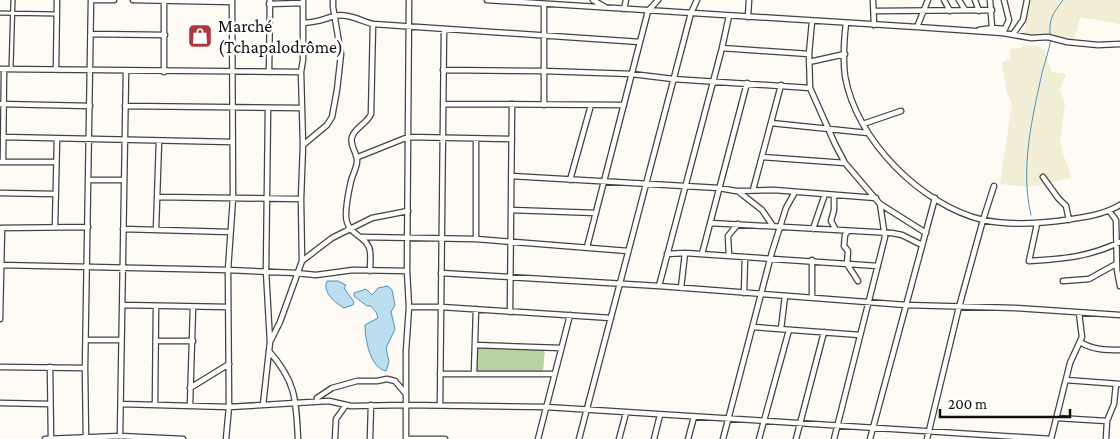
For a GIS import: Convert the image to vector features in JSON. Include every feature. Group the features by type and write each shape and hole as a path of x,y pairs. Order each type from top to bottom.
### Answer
{"street":[{"path":"11,70 13,0"},
{"path":"56,70 57,0"},
{"path":"86,438 85,368 91,0 114,0"},
{"path":"133,0 232,1 233,198 228,270 229,407 226,439"},
{"path":"164,0 164,72"},
{"path":"303,145 326,125 332,116 338,90 341,54 333,0"},
{"path":"409,0 407,271 409,307 406,351 406,439 445,439"},
{"path":"487,0 973,32 1004,31"},
{"path":"594,0 606,8"},
{"path":"624,9 626,0"},
{"path":"587,247 648,11 658,0"},
{"path":"579,439 673,79 691,13 697,0"},
{"path":"748,17 749,0"},
{"path":"873,0 875,11 874,25"},
{"path":"917,27 928,0"},
{"path":"944,0 950,11"},
{"path":"959,0 965,10"},
{"path":"974,0 979,11"},
{"path":"990,0 992,28"},
{"path":"1004,0 1009,20 1004,31"},
{"path":"1013,34 1023,20 1027,0"},
{"path":"269,72 270,2 303,2 303,60 301,72 303,145 301,199 302,261"},
{"path":"544,4 544,104"},
{"path":"875,11 992,10"},
{"path":"0,13 56,14"},
{"path":"303,23 329,19 335,16 357,18 363,22 373,24 640,42"},
{"path":"659,286 729,16"},
{"path":"812,21 809,54 810,88 828,130 846,163 880,204 885,233 834,439"},
{"path":"370,271 370,250 361,237 350,229 346,220 351,181 358,157 351,141 352,136 356,129 368,120 371,114 373,24"},
{"path":"846,24 845,75 849,91 863,124 886,158 901,173 935,198 982,220 1000,223 1037,224 1069,220 1110,212 1120,205"},
{"path":"973,32 992,28 1030,38 1048,36 1068,42 1098,45 1120,44"},
{"path":"440,405 444,29"},
{"path":"91,34 165,34"},
{"path":"722,48 809,54"},
{"path":"809,62 845,54"},
{"path":"55,162 2,162 2,70 301,72"},
{"path":"443,70 632,74 673,79 810,88"},
{"path":"120,436 126,71"},
{"path":"702,254 747,83"},
{"path":"753,190 781,85"},
{"path":"2,104 90,106"},
{"path":"443,104 624,105"},
{"path":"510,312 512,104"},
{"path":"570,180 591,105"},
{"path":"125,106 301,108"},
{"path":"263,405 270,342 266,271 268,108"},
{"path":"863,124 901,110"},
{"path":"771,123 868,133"},
{"path":"3,137 232,142"},
{"path":"358,157 408,137 512,139"},
{"path":"476,138 476,239"},
{"path":"54,227 57,139"},
{"path":"156,229 159,141"},
{"path":"762,157 846,163"},
{"path":"511,176 876,198"},
{"path":"1043,178 1066,206 1069,220"},
{"path":"89,180 124,180"},
{"path":"927,439 982,220 994,186"},
{"path":"738,191 762,210 773,226"},
{"path":"723,439 770,258 786,208 795,192"},
{"path":"0,193 55,194"},
{"path":"814,229 825,194"},
{"path":"834,195 834,210 831,221 836,230"},
{"path":"157,197 301,199"},
{"path":"870,439 935,198"},
{"path":"880,204 926,233"},
{"path":"511,210 596,213"},
{"path":"270,342 280,322 296,273 302,261 332,238 372,218 408,211"},
{"path":"1110,212 1116,220 1118,243 1116,264 1120,286"},
{"path":"710,223 885,233 902,235 922,245"},
{"path":"729,256 728,236 738,224"},
{"path":"1037,224 1029,261 1074,258 1097,252 1118,243"},
{"path":"0,319 1,228 88,227"},
{"path":"123,228 230,232"},
{"path":"848,231 845,235 844,246 848,251 847,264 858,281"},
{"path":"361,237 476,239 628,251"},
{"path":"667,254 685,253 812,260 878,266"},
{"path":"681,288 685,253"},
{"path":"744,293 745,257"},
{"path":"812,260 812,297"},
{"path":"1063,281 1089,279 1116,264"},
{"path":"1,265 122,266 266,271 316,275 341,271 407,271"},
{"path":"441,273 620,283 906,305 959,308 1015,308 1120,315"},
{"path":"781,329 785,296"},
{"path":"122,306 228,307"},
{"path":"155,404 156,306"},
{"path":"190,405 193,307"},
{"path":"409,307 441,307 610,318"},
{"path":"474,373 476,310"},
{"path":"121,404 229,407 329,401 346,405 546,407 1051,439 1070,363 1082,334 1079,313"},
{"path":"538,439 570,315"},
{"path":"753,327 860,335"},
{"path":"759,439 789,330"},
{"path":"796,439 824,332"},
{"path":"86,340 121,340"},
{"path":"156,341 193,341"},
{"path":"1080,342 1088,347 1120,350"},
{"path":"475,346 561,348"},
{"path":"269,350 284,368 294,388 298,439"},
{"path":"190,388 229,364"},
{"path":"0,367 85,368"},
{"path":"50,367 49,439 120,436 183,439"},
{"path":"440,374 554,374"},
{"path":"317,398 332,388 357,380 377,381 387,379 395,381 406,394"},
{"path":"1066,380 1118,384 1114,404 1107,421 1106,439"},
{"path":"0,403 50,404"},
{"path":"336,439 336,419 346,405"},
{"path":"370,405 370,439"},
{"path":"619,439 626,413"},
{"path":"654,439 660,415"},
{"path":"688,439 694,417"},
{"path":"1057,418 1107,421"}],"shaded area":[{"path":"1031,0 1120,0 1120,24 1080,17 1074,42 1023,38"},
{"path":"1024,45 1037,46 1044,50 1052,72 1066,74 1060,90 1065,104 1060,139 1071,178 1027,187 1000,184 1012,103 1007,93 1002,62 1011,59 1010,49 1021,48"}],"green space":[{"path":"475,343 545,347 543,372 475,372"}],"water":[{"path":"327,281 338,281 346,285 344,288 354,302 353,305 344,308 333,300 326,289"},
{"path":"388,286 392,290 395,305 391,312 395,329 386,348 389,362 386,371 376,365 372,359 366,338 365,325 378,318 376,312 371,306 367,306 354,296 354,293 366,289 372,295 378,288"}],"waterway":[{"path":"1050,35 1052,16 1063,0"},
{"path":"1031,215 1027,179 1031,126 1051,39"}],"place":[{"name":"Marché (Tchapalodrôme)","path":"200,36"}]}
